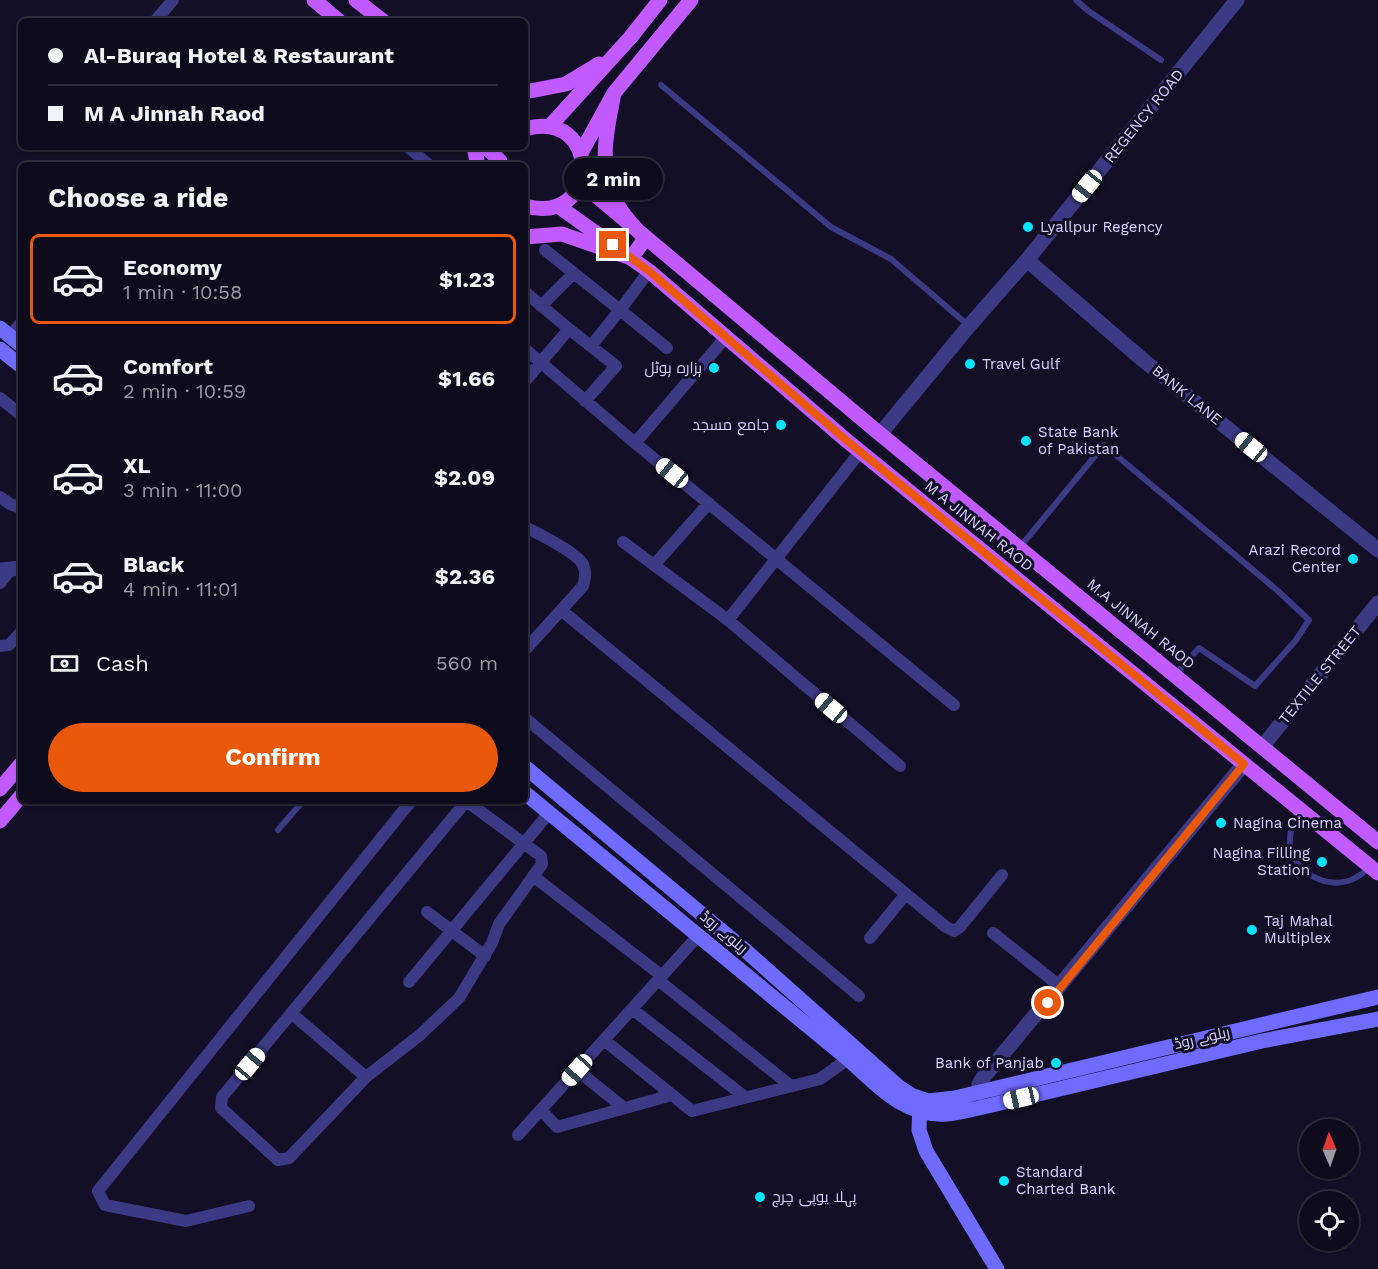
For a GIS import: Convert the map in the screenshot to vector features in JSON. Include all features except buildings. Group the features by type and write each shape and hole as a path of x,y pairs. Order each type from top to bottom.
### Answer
{"main road":[{"path":"314,0 335,18"},
{"path":"356,0 379,18"},
{"path":"550,126 630,38 660,0"},
{"path":"581,153 614,93 691,0"},
{"path":"630,38 648,52"},
{"path":"528,91 566,84 613,55"},
{"path":"614,93 604,147 607,178 619,207 645,239"},
{"path":"528,128 550,126 564,132 574,141 581,153 584,168 581,183 572,197 558,206 529,211"},
{"path":"581,183 880,434"},
{"name":"M A JINNAH RAOD","path":"558,206 649,271 860,452 1374,870"},
{"path":"528,237 562,234 631,258 645,239"},
{"path":"0,349 18,364"},
{"name":"M.A JINNAH RAOD","path":"880,434 1378,842"},
{"name":"ریلوے روڈ","path":"528,769 746,951 899,1087 911,1095 920,1106"},
{"path":"0,789 18,771"},
{"name":"ریلوے روڈ","path":"528,796 902,1105 920,1106 948,1114 1262,1041 1378,1018"},
{"path":"0,821 18,800"},
{"name":"ریلوے روڈ","path":"920,1106 1378,997"},
{"path":"920,1106 919,1130 926,1151 998,1269"}],"street":[{"path":"158,18 173,0"},
{"name":"REGENCY ROAD","path":"880,434 1027,260 1238,0"},
{"path":"412,150 426,162"},
{"path":"545,250 667,348"},
{"name":"BANK LANE","path":"1027,260 1143,360 1378,550"},
{"path":"591,346 649,271"},
{"path":"541,306 574,273"},
{"path":"528,295 616,366 585,401"},
{"path":"528,378 569,329"},
{"path":"635,443 725,338"},
{"path":"528,352 635,443 778,558 954,705"},
{"path":"0,398 18,413"},
{"path":"728,621 860,452"},
{"path":"0,497 18,507"},
{"path":"654,565 708,503"},
{"path":"528,529 549,539 581,562 586,576 583,586 528,647"},
{"path":"623,542 728,621 900,766"},
{"path":"0,583 11,569"},
{"name":"TEXTILE STREET","path":"1262,747 1378,603"},
{"path":"561,610 946,927 954,931 960,927 1002,875"},
{"path":"0,646 9,645 18,635"},
{"path":"528,720 859,996"},
{"path":"979,1093 979,1084 982,1079 1061,987 1244,764"},
{"path":"249,1206 186,1221 105,1205 98,1191 409,804"},
{"path":"466,804 462,805 222,1097 221,1108 278,1160 289,1158 366,1077 420,1035 459,998 485,956 499,924 543,861 541,856 472,804"},
{"path":"409,982 549,813"},
{"path":"533,876 791,1086"},
{"path":"870,938 906,894"},
{"path":"427,912 485,956"},
{"path":"993,933 1061,987"},
{"path":"518,1135 697,937"},
{"path":"632,1009 745,1097"},
{"path":"291,1013 366,1077"},
{"path":"604,1040 692,1111 820,1079 848,1059"},
{"path":"577,1070 624,1108"},
{"path":"541,1110 557,1127 672,1095"}],"lane":[{"path":"1076,0 1087,10 1161,60"},
{"path":"661,85 831,227 891,259 969,326"},
{"path":"1019,547 1104,445 1278,591 1309,620 1296,640 1255,686 1199,648 1175,675"},
{"path":"278,830 300,804"},
{"path":"1299,808 1291,826 1290,847 1299,865 1306,872 1314,878 1334,883 1354,879 1374,870"}],"place":[{"name":"Lyallpur Regency","path":"1028,227"},
{"name":"Travel Gulf","path":"970,364"},
{"name":"ہزارہ ہوٹل","path":"714,368"},
{"name":"جامع مسجد","path":"781,425"},
{"name":"State Bank of Pakistan","path":"1026,441"},
{"name":"Arazi Record Center","path":"1353,559"},
{"name":"Nagina Cinema","path":"1221,823"},
{"name":"Nagina Filling Station","path":"1322,862"},
{"name":"Taj Mahal Multiplex","path":"1252,930"},
{"name":"Bank of Panjab","path":"1056,1063"},
{"name":"Standard Charted Bank","path":"1004,1181"},
{"name":"پہلا یوپی چرچ","path":"760,1197"}],"route":[{"path":"613,245 649,271 860,452 1244,764 1048,1003"}]}
